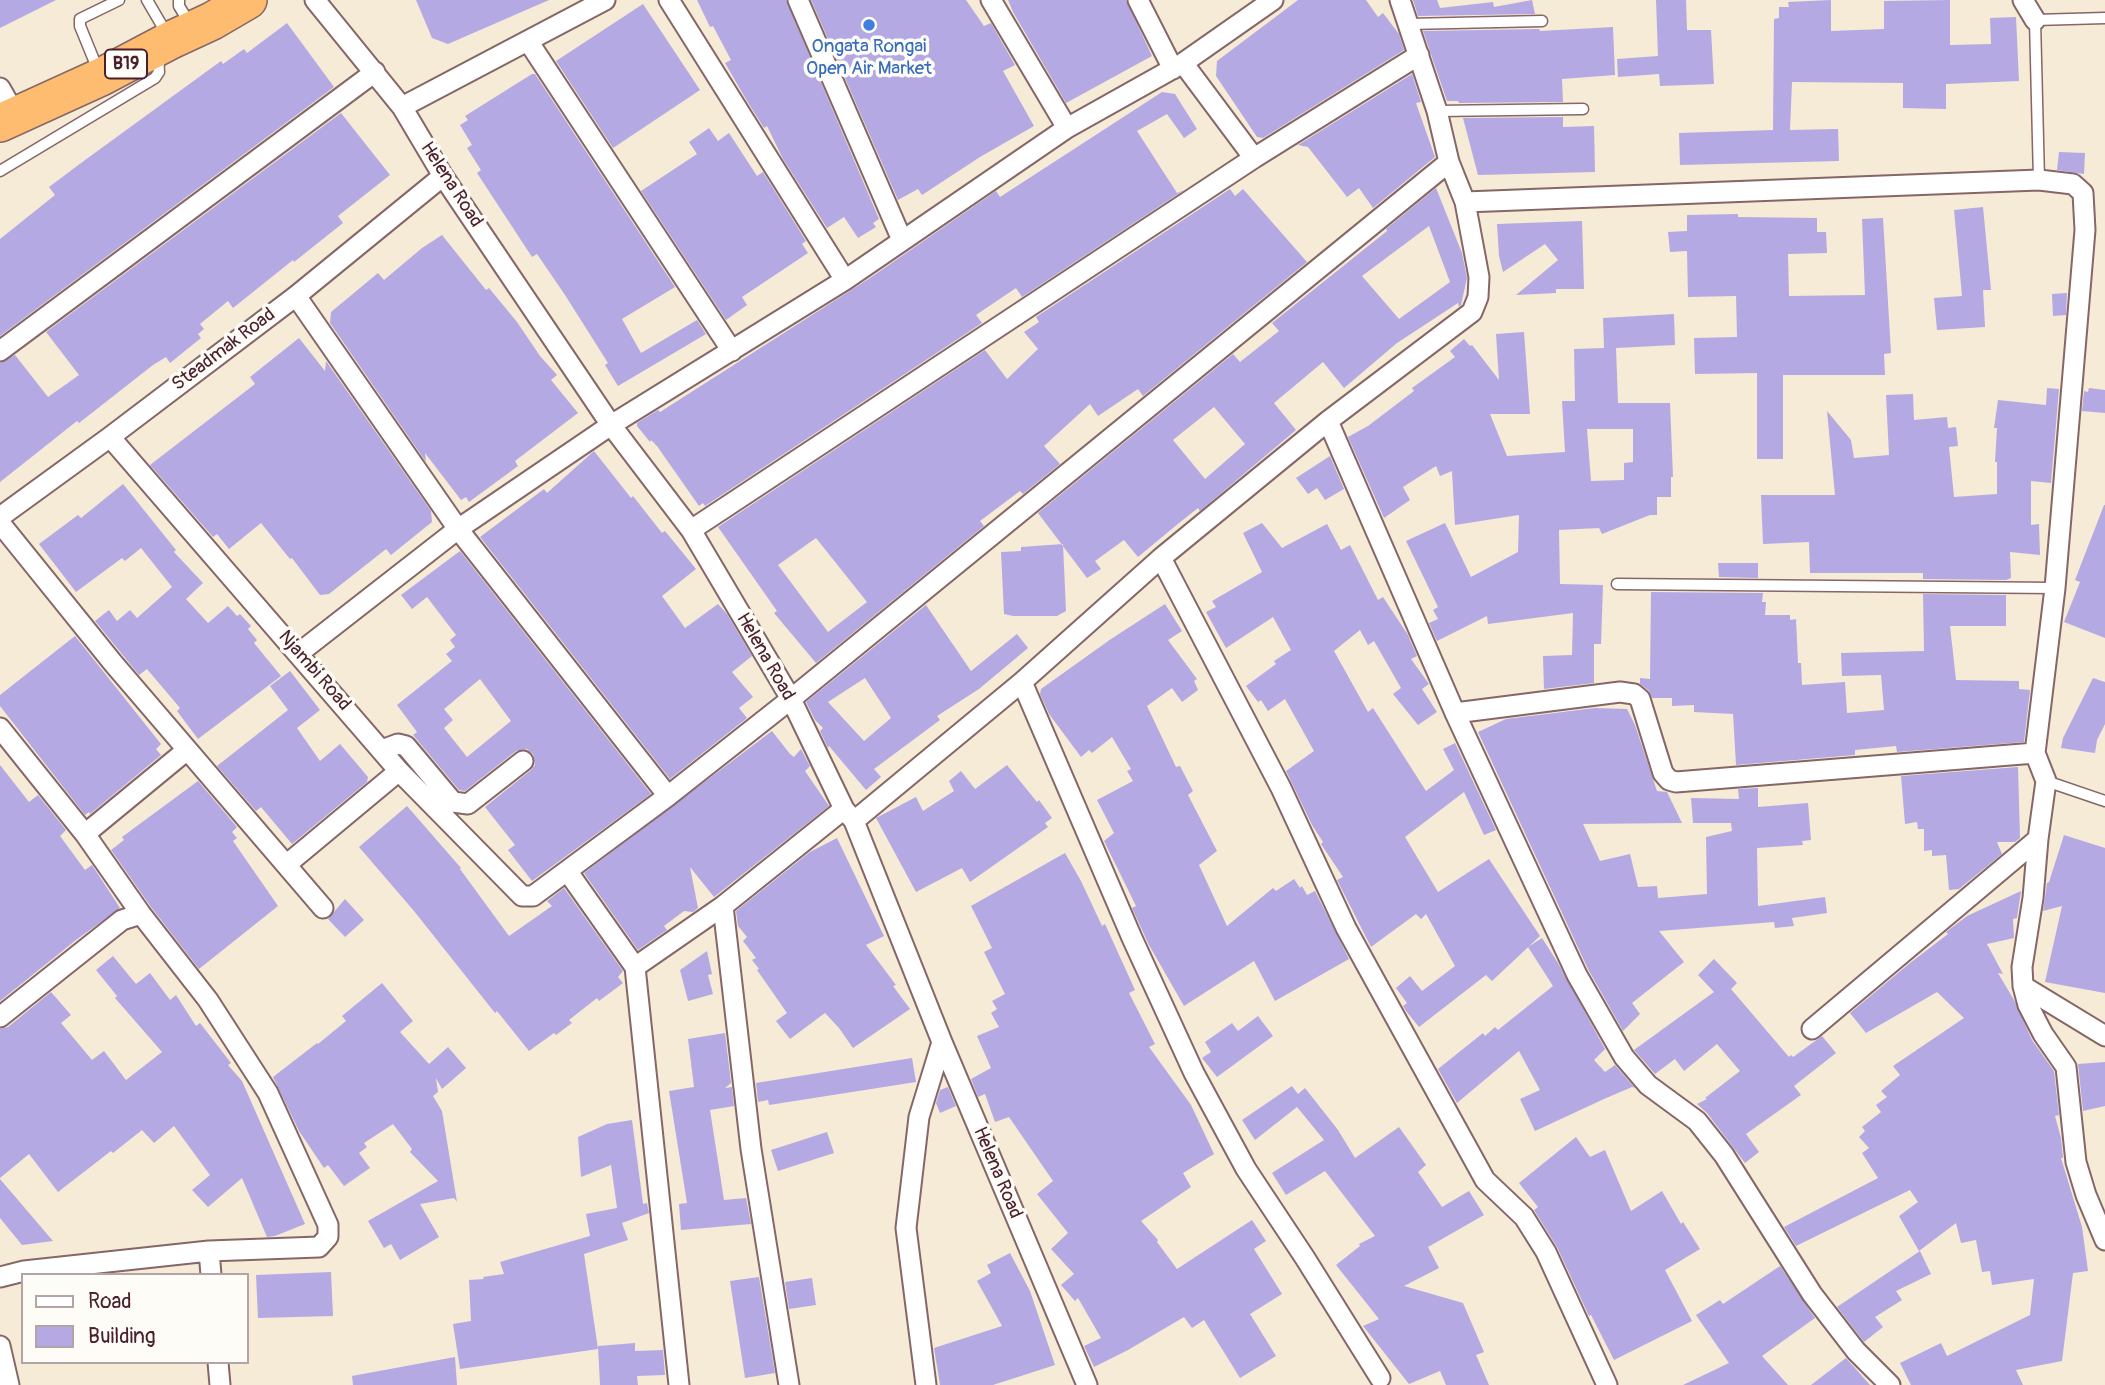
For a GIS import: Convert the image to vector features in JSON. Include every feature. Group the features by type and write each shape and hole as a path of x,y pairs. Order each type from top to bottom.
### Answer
{"highway":[{"name":"B19","path":"5,109 101,77 175,29 248,0"}],"street":[{"name":"Helena Road","path":"315,0 402,107 443,176 611,425 691,530 791,699 849,815 1087,1385"},
{"path":"402,107 605,0"},
{"path":"669,0 845,280"},
{"path":"799,0 902,240"},
{"path":"991,0 1067,128"},
{"path":"1138,0 1178,66 1254,158"},
{"path":"299,653 458,529 611,425 845,280 1067,128 1178,66 1273,0"},
{"path":"635,967 849,815 1021,682 1161,558 1328,421 1472,312 1478,298 1479,277 1465,202 1449,162 1437,111 1400,0"},
{"path":"2022,0 2035,20"},
{"path":"528,41 732,351"},
{"path":"691,530 1254,158 1419,55"},
{"path":"0,351 374,72"},
{"path":"679,1385 635,967 568,872 791,699 1449,162"},
{"name":"Steadmak Road","path":"0,517 296,296 443,176"},
{"path":"1465,202 2039,180 2073,184 2083,193 2085,204 2074,376 2055,588 2035,753 2046,781 2022,967 2028,1005 2043,1034 2066,1068 2076,1162 2086,1195 2105,1240"},
{"path":"296,296 458,529 668,796"},
{"path":"1328,421 1455,713 1577,975 1624,1057 1648,1085 1697,1121 1724,1155 1812,1294 1856,1352 1890,1385"},
{"name":"Njambi Road","path":"110,437 399,771 522,896 533,896 568,872"},
{"path":"0,523 113,663 323,908"},
{"path":"1161,558 1281,788 1346,928 1485,1180 1524,1217 1546,1252 1607,1385"},
{"path":"1021,682 1194,1073 1246,1169 1380,1378"},
{"path":"1455,713 1620,692 1634,694 1640,699 1663,773 1668,780 1676,782 2035,753"},
{"path":"0,728 85,834 141,914 208,1000 268,1093 328,1225 328,1237 319,1247 209,1251 24,1271 0,1277"},
{"path":"382,750 398,744 406,746 453,802 468,804 523,761"},
{"path":"85,834 187,750"},
{"path":"286,865 399,771"},
{"path":"1812,1030 2038,839"},
{"path":"723,906 751,1149 789,1385"},
{"path":"0,1017 122,920 141,914"},
{"path":"2023,986 2105,1036"},
{"path":"926,1385 906,1228 919,1117 942,1042"},
{"path":"209,1251 211,1273"},
{"path":"0,1346 9,1385"},
{"path":"218,1364 220,1385"}],"lane":[{"path":"101,77 80,26 80,19 118,0"},
{"path":"0,171 155,78 175,29 147,0"},
{"path":"2039,180 2035,20 2105,18"},
{"path":"1408,24 1542,21"},
{"path":"1437,111 1583,109"},
{"path":"1617,584 2055,588"},
{"path":"2046,781 2105,801"}],"building":[{"path":"0,0 56,0 0,28"},
{"path":"416,0 549,0 448,44 432,38"},
{"path":"697,0 786,0 879,219 873,223 876,227 858,238 844,217 827,228 783,159 767,126 764,128 725,63 731,60"},
{"path":"811,0 966,0 984,26 991,23 1015,65 1003,71 1034,126 922,195 918,189 898,200"},
{"path":"1008,0 1126,0 1152,56 1066,103"},
{"path":"1298,0 1366,0 1378,17 1383,13 1399,34 1404,50 1263,138 1257,137 1216,76 1217,61"},
{"path":"1413,0 1437,0 1440,8 1493,2 1494,7 1532,0 1535,14 1418,16"},
{"path":"1656,0 1686,0 1687,30 1711,30 1714,84 1660,86 1659,74 1618,77 1617,59 1658,56"},
{"path":"1831,0 1831,31 1884,29 1884,1 1950,0 1950,45 1991,44 1990,18 2016,17 2019,81 1946,84 1946,109 1903,108 1903,83 1792,82 1790,130 1838,129 1839,161 1680,165 1679,133 1773,130 1774,19 1779,18 1779,7 1789,7 1788,2"},
{"path":"643,4 700,90 613,148 556,61"},
{"path":"287,23 334,87 0,336 0,239 55,195 49,187 221,61 223,64 244,49 247,53"},
{"path":"1613,27 1615,75 1562,79 1563,102 1447,101 1423,31 1540,31"},
{"path":"535,74 675,287 622,319 641,353 697,320 706,334 618,386 605,365 608,363 565,295 537,254 532,257 477,173 481,170 467,148 472,145 460,125 468,120 465,116"},
{"path":"1412,74 1421,102 1416,103 1435,157 1373,208 1359,188 1347,197 1308,147 1298,145"},
{"path":"1162,92 1175,94 1197,129 1184,138 1167,114 1137,131 1177,193 1184,190 1022,297 1016,288 976,315 982,323 705,506 703,503 699,506 657,446 651,440 650,442 637,426 637,423 658,410 660,412 870,278 996,191 1000,197"},
{"path":"341,113 390,175 338,216 343,223 294,262 293,260 233,308 228,301 200,324 204,329 198,334 201,338 170,363 166,357 153,365 0,482 0,363 15,355 48,397 79,375 46,332"},
{"path":"1563,117 1563,127 1594,126 1595,172 1478,175 1463,118"},
{"path":"709,128 718,141 729,133 757,176 763,172 806,241 802,244 808,253 742,297 747,305 726,320 641,191 697,154 689,142"},
{"path":"2059,152 2085,153 2084,174 2057,170"},
{"path":"1436,188 1462,253 1467,278 1461,305 1459,307 1458,303 1397,343 1344,388 1323,362 1274,403 1296,430 1200,511 1198,508 1138,557 1124,540 1095,561 1101,569 1087,578 1038,513 1233,354 1240,362 1279,331 1272,323 1387,231 1386,229","holes":["1429,226 1450,282 1399,319 1362,276","1214,407 1245,444 1205,479 1173,440"]},
{"path":"1230,189 1235,196 1243,189 1307,262 1143,396 1138,389 1098,416 1090,404 1044,446 1060,464 1023,494 1020,491 980,521 984,526 816,663 774,613 777,611 718,527 985,350 1007,379 1038,349 1024,332 1039,322 1036,317","holes":["816,538 867,602 828,632 778,565"]},
{"path":"1983,207 1991,290 1983,290 1985,327 1937,330 1934,298 1962,296 1954,210"},
{"path":"1738,214 1738,217 1817,218 1817,232 1826,232 1827,253 1788,254 1789,296 1865,295 1862,219 1883,218 1891,353 1884,354 1885,375 1783,375 1783,459 1757,459 1757,373 1695,374 1694,338 1737,337 1736,296 1688,297 1687,251 1670,252 1668,232 1687,231 1687,215"},
{"path":"1582,221 1584,289 1556,289 1556,293 1516,295 1558,260 1545,244 1503,272 1497,224"},
{"path":"442,235 486,290 489,288 517,322 540,356 557,375 551,380 578,413 515,461 518,466 469,502 466,497 461,500 425,453 426,462 330,323 331,312 378,273 384,280"},
{"path":"2067,293 2066,315 2053,316 2052,294"},
{"path":"1674,314 1675,345 1616,348 1618,403 1670,403 1673,477 1671,497 1657,497 1657,515 1650,515 1602,534 1599,528 1559,530 1560,584 1603,585 1601,644 1594,644 1594,683 1544,689 1543,656 1572,655 1573,613 1488,624 1487,616 1437,641 1429,623 1438,619 1433,610 1438,607 1406,541 1445,523 1471,577 1518,552 1519,515 1455,525 1452,471 1440,476 1436,466 1403,487 1410,500 1384,518 1348,437 1368,426 1414,391 1412,388 1455,357 1450,351 1464,339 1472,345 1499,380 1496,334 1524,332 1530,414 1490,414 1507,456 1565,452 1562,401 1575,401 1574,349 1604,348 1603,318","holes":["1587,429 1633,429 1633,462 1624,463 1624,480 1591,481"]},
{"path":"299,338 325,371 326,361 431,511 432,522 391,555 386,549 329,594 320,595 261,523 229,549 217,534 213,537 150,465 255,384 250,377"},
{"path":"2047,388 2059,389 2051,483 2031,481 2031,525 2039,524 2040,555 2010,552 2011,578 1923,579 1923,573 1810,573 1809,542 1763,544 1761,495 1835,495 1827,411 1851,440 1854,458 1889,455 1886,395 1913,394 1914,420 1947,417 1948,428 1956,427 1958,446 1949,447 1954,497 1997,494 1997,428 1994,428 1998,400 2046,405"},
{"path":"2089,388 2105,390 2105,413 2082,411 2084,391 2088,392"},
{"path":"594,451 631,498 633,496 662,533 665,531 696,569 662,596 685,628 718,604 752,656 732,672 753,697 739,708 747,718 670,779 480,537 544,489 547,493"},
{"path":"1330,456 1344,489 1325,500 1317,488 1308,494 1296,478"},
{"path":"123,484 176,550 174,552 203,583 186,599 208,623 228,606 237,616 240,614 251,626 248,629 257,640 254,643 281,676 198,739 177,711 180,708 147,669 139,675 95,621 109,610 117,621 130,610 137,618 172,587 141,548 125,561 122,558 76,592 39,544 78,515 81,518"},
{"path":"2104,505 2105,638 2064,622 2080,582 2075,580"},
{"path":"1262,523 1282,548 1327,524 1341,550 1350,545 1378,600 1383,597 1408,635 1417,656 1411,659 1429,684 1422,689 1437,712 1418,725 1393,694 1401,688 1374,641 1368,645 1360,630 1334,651 1368,712 1373,708 1426,791 1454,770 1443,749 1455,743 1496,830 1484,835 1464,792 1405,837 1438,892 1489,859 1540,936 1492,981 1486,975 1419,1027 1403,1006 1407,1003 1396,988 1410,976 1422,991 1455,966 1426,914 1421,919 1416,914 1371,947 1337,880 1343,877 1321,844 1323,842 1286,771 1314,751 1285,699 1268,711 1246,686 1291,650 1273,617 1226,648 1206,612 1216,607 1212,601 1262,572 1243,533"},
{"path":"1063,544 1066,611 1057,616 1004,614 1001,552 1021,551 1021,547"},
{"path":"460,551 651,794 532,881 508,850 515,845 485,807 531,770 535,765 533,754 527,749 516,751 465,791 459,790 413,735 417,732 397,705 452,661 446,654 455,647 450,640 456,635 427,597 412,609 401,595","holes":["480,679 511,721 467,757 444,728 453,720 444,709"]},
{"path":"1718,563 1758,563 1758,578 1719,577"},
{"path":"1651,592 1763,593 1762,602 1766,602 1765,615 1790,615 1790,620 1796,619 1802,685 1845,682 1847,713 1884,710 1881,675 1842,676 1841,653 1924,651 1923,594 2006,595 2006,626 1950,626 1956,680 2019,681 2019,689 2030,690 2024,742 1897,752 1896,746 1855,750 1855,755 1736,765 1733,714 1694,712 1694,705 1672,706 1672,698 1652,698 1648,690 1640,684 1640,678 1650,679"},
{"path":"1165,604 1182,631 1168,640 1197,679 1194,681 1198,690 1182,702 1172,688 1147,706 1176,767 1180,766 1193,791 1188,795 1217,851 1199,865 1227,926 1273,888 1276,891 1294,879 1307,895 1315,891 1349,959 1275,1001 1254,961 1184,1006 1149,945 1132,908 1136,906 1104,841 1114,833 1097,800 1133,781 1127,771 1131,769 1112,737 1092,753 1089,750 1081,757 1049,714 1040,694 1041,689"},
{"path":"926,605 971,671 1017,634 1028,648 979,689 937,716 940,720 874,769 881,777 866,790 829,746 828,748 820,731 823,728 815,720 806,702","holes":["865,678 891,718 864,741 828,702"]},
{"path":"75,636 161,744 156,749 161,755 90,814 89,812 85,815 0,706 0,695"},
{"path":"290,671 320,710 297,728 320,761 340,744 368,777 367,782 292,844 261,807 256,811 217,766 288,710 270,686"},
{"path":"2093,678 2105,682 2105,724 2097,740 2095,753 2061,748 2063,738"},
{"path":"1595,708 1627,709 1657,791 1667,792 1682,823 1583,824 1600,861 1630,854 1638,887 1657,886 1658,898 1707,894 1706,837 1732,831 1731,823 1693,823 1691,798 1739,799 1738,789 1758,788 1758,807 1808,803 1811,840 1802,841 1803,845 1757,848 1758,906 1825,897 1827,913 1792,918 1794,926 1775,928 1774,922 1659,931 1684,962 1632,1003 1640,1014 1623,1031 1588,969 1478,732 1506,719"},
{"path":"772,731 794,757 801,749 810,766 805,771 829,806 714,897 690,867 698,908 693,912 684,911 664,926 667,930 638,950 584,873"},
{"path":"0,765 29,802 38,795 66,830 60,836 85,870 92,865 120,908 0,1001"},
{"path":"1007,765 1052,818 1045,823 1048,827 970,882 962,868 916,892 876,818 916,797 923,811 954,791 949,781 961,771 975,789"},
{"path":"2018,767 2020,838 2015,842 1997,842 2002,854 1959,889 1949,890 1946,855 1932,856 1932,850 1924,851 1924,829 1918,829 1917,822 1905,824 1901,776"},
{"path":"198,781 237,827 232,832 237,838 233,841 278,906 199,969 111,850 124,840 122,837"},
{"path":"407,806 461,868 509,936 552,906 547,901 564,888 623,971 618,977 623,983 599,1001 597,998 569,1020 572,1023 529,1051 359,847"},
{"path":"2064,835 2105,848 2105,993 2045,982 2062,906 2043,911 2047,883"},
{"path":"837,838 884,936 866,945 910,1009 853,1048 825,1013 790,1039 776,1021 787,1013 752,960 756,958 743,941 747,937 738,926 736,911 810,852"},
{"path":"1065,853 1102,926 1105,924 1135,990 1129,993 1155,1044 1149,1047 1191,1105 1214,1154 1183,1173 1191,1187 1141,1221 1158,1240 1177,1269 1252,1220 1266,1241 1254,1249 1282,1294 1250,1314 1276,1356 1240,1378 1204,1320 1192,1328 1184,1317 1094,1367 1084,1346 1101,1338 1078,1298 1075,1301 1061,1285 1074,1274 1051,1249 1068,1233 1037,1194 1053,1181 1009,1117 995,1122 985,1094 978,1097 971,1079 991,1068 977,1036 999,1027 991,1013 997,1009 992,1001 1005,994 984,952 992,948 971,906"},
{"path":"2021,891 2017,918 2013,919 2014,938 1987,944 2003,974 1998,973 2032,1040 2054,1071 2059,1115 2055,1116 2061,1138 2061,1158 2082,1227 2088,1271 2073,1273 2062,1361 2016,1370 2023,1385 1911,1385 1900,1363 1941,1343 1947,1356 2030,1315 2034,1279 1992,1285 1990,1271 1982,1272 1976,1240 1961,1243 1956,1223 1919,1251 1899,1216 1918,1202 1910,1190 1796,1246 1784,1227 1878,1178 1862,1153 1869,1148 1859,1137 1865,1131 1862,1127 1881,1112 1876,1105 1887,1097 1881,1091 1900,1075 1893,1066 1964,1018 1937,992 1866,1033 1850,1013 1967,916"},
{"path":"345,899 364,920 345,937 328,919"},
{"path":"1542,938 1605,1049 1594,1060 1605,1072 1615,1065 1635,1088 1604,1099 1535,1131 1520,1099 1540,1090 1519,1051 1457,1103 1438,1069 1483,1033 1485,1036 1495,1027 1498,1030 1553,986 1528,947"},
{"path":"707,951 712,974 708,975 713,994 688,1001 680,970"},
{"path":"113,956 136,984 150,973 170,1000 176,995 196,1026 200,1023 231,1063 228,1065 242,1081 305,1224 267,1237 242,1178 208,1207 192,1190 210,1175 174,1126 154,1143 142,1130 58,1192 29,1154 0,1178 0,1029 8,1027 51,992 71,1015 61,1023 92,1060 104,1051 126,1080 162,1052 115,998 117,996 96,970"},
{"path":"1714,959 1737,983 1731,989 1789,1057 1793,1057 1822,1036 1836,1053 1794,1086 1801,1095 1746,1134 1759,1152 1745,1163 1697,1104 1707,1099 1705,1098 1740,1071 1717,1044 1684,1071 1675,1059 1655,1074 1634,1050 1714,992 1698,975"},
{"path":"382,983 413,1021 400,1032 429,1064 448,1047 466,1068 442,1089 436,1078 438,1092 433,1096 442,1111 457,1202 454,1198 420,1204 439,1237 400,1260 391,1244 384,1248 368,1221 438,1181 410,1152 412,1149 393,1124 364,1143 367,1147 359,1153 370,1168 344,1186 328,1165 324,1168 299,1131 273,1077 346,1021 342,1016"},
{"path":"1258,1016 1273,1036 1217,1077 1202,1058 1211,1052 1205,1042 1232,1023 1238,1031"},
{"path":"725,1033 731,1083 725,1088 732,1087 734,1106 710,1110 724,1200 746,1198 751,1224 681,1230 679,1204 687,1203 669,1091 694,1087 688,1039"},
{"path":"912,1058 916,1082 769,1105 768,1100 758,1102 756,1083"},
{"path":"2105,1062 2105,1106 2083,1111 2078,1064"},
{"path":"1292,1086 1298,1094 1305,1088 1338,1130 1355,1158 1399,1127 1426,1165 1418,1172 1442,1207 1469,1191 1484,1215 1428,1247 1439,1268 1404,1286 1463,1303 1484,1352 1476,1355 1489,1385 1446,1385 1440,1371 1409,1384 1363,1326 1379,1319 1336,1265 1360,1246 1359,1244 1375,1236 1325,1171 1286,1195 1272,1173 1324,1140 1297,1107 1255,1140 1242,1120"},
{"path":"948,1087 956,1106 940,1113 936,1103 940,1090"},
{"path":"632,1120 643,1204 647,1203 649,1213 622,1223 628,1240 584,1254 598,1349 460,1369 453,1324 471,1321 469,1280 504,1274 500,1262 590,1236 586,1214 617,1208 611,1165 581,1177 578,1137 607,1124"},
{"path":"827,1132 834,1153 778,1171 771,1150"},
{"path":"1576,1137 1590,1157 1605,1150 1631,1211 1662,1191 1681,1224 1683,1222 1700,1249 1665,1270 1692,1321 1614,1360 1591,1315 1589,1316 1557,1247 1534,1210 1538,1207 1519,1183"},
{"path":"0,1179 53,1241 22,1245 0,1218"},
{"path":"1920,1251 1931,1274 1896,1291 1902,1300 1875,1317 1883,1327 1864,1342 1837,1307"},
{"path":"1010,1253 1030,1291 1055,1365 993,1385 940,1385 934,1348 1002,1326 977,1281 991,1273 987,1265"},
{"path":"1780,1266 1815,1318 1762,1356 1788,1385 1683,1385 1729,1363 1696,1315 1720,1300 1723,1304"},
{"path":"331,1272 333,1316 258,1318 256,1275"},
{"path":"759,1277 775,1373 745,1378 730,1281"},
{"path":"812,1278 816,1305 789,1309 785,1282"},
{"path":"635,1343 635,1351 663,1350 665,1375 637,1376 638,1385 600,1385 598,1346"},
{"path":"455,1357 457,1385 353,1385 352,1376"},
{"path":"1846,1358 1870,1385 1811,1385"}],"place":[{"name":"Ongata Rongai Open Air Market","path":"869,25"}]}
